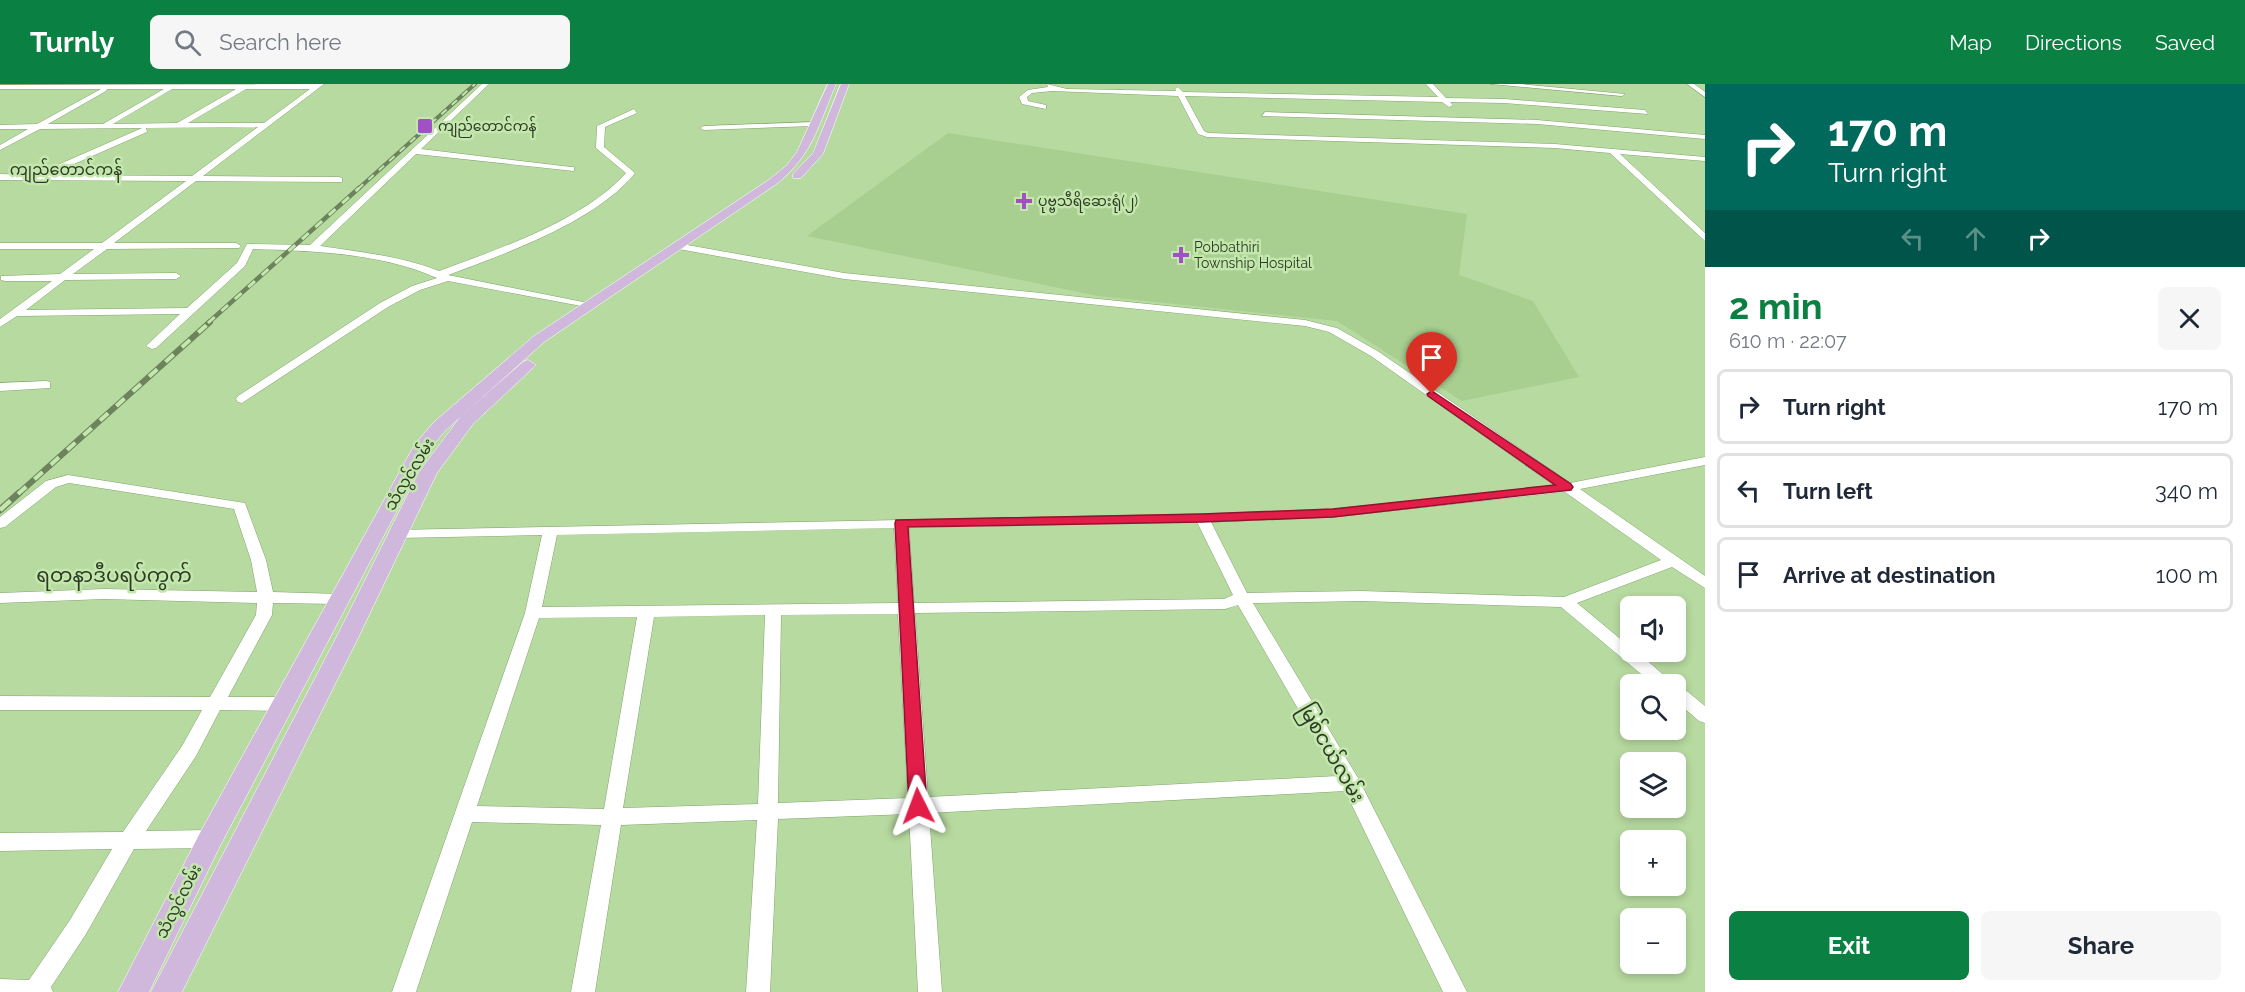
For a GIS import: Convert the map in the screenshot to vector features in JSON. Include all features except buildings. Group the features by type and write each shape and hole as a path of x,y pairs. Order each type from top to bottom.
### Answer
{"main road":[{"name":"သံလွင်လမ်း","path":"133,992 210,839 421,448 440,426 505,376 556,342 790,167 802,153 832,84"},
{"name":"သံလွင်လမ်း","path":"166,992 428,472 440,453 539,339 682,247 790,184 810,163 822,145 845,84"}],"street":[{"path":"33,88 42,84"},
{"path":"312,248 346,219 413,151 486,84"},
{"path":"1175,84 1201,132 1211,135 1488,143 1704,159"},
{"path":"1244,84 1270,122"},
{"path":"1429,84 1472,127"},
{"path":"1494,84 1622,94"},
{"path":"1610,84 1654,119"},
{"path":"1690,84 1705,95"},
{"path":"178,126 247,85"},
{"path":"0,148 111,86"},
{"path":"104,126 174,86"},
{"path":"0,87 318,86"},
{"path":"0,324 318,86"},
{"path":"1043,107 1025,102 1023,97 1030,92 1051,87 1111,88 1181,94 1504,101 1644,112"},
{"path":"242,399 384,305 442,276 564,224 622,183 631,173 600,148 601,126 634,111"},
{"path":"1264,114 1537,122 1705,137"},
{"path":"704,128 813,124"},
{"path":"0,127 266,125"},
{"path":"33,179 152,126"},
{"path":"1663,127 1672,134"},
{"path":"1275,130 1281,137"},
{"path":"1480,135 1488,143"},
{"path":"413,151 571,169"},
{"path":"1612,151 1705,238"},
{"path":"0,177 339,180"},
{"path":"0,246 236,246"},
{"path":"152,346 241,264 250,246 312,248 377,257 417,266 442,276 588,306"},
{"path":"682,247 844,276 1305,323 1333,330 1374,354 1705,583"},
{"path":"5,278 176,276"},
{"path":"0,313 188,311"},
{"path":"0,387 45,385"},
{"path":"398,533 1202,518 1333,513 1567,487 1705,461"},
{"path":"0,524 51,484 68,479 240,506 267,599 264,615 189,751 128,841 78,927 35,991"},
{"name":"မြစ်ငယ်လမ်း","path":"1202,518 1242,598 1352,783 1455,992"},
{"path":"901,523 930,992"},
{"path":"404,992 532,613 550,530"},
{"path":"532,613 1225,604 1242,598 1360,596 1565,602 1673,561"},
{"path":"0,598 104,594 340,599"},
{"path":"1565,602 1653,674"},
{"path":"758,992 768,810 773,611"},
{"path":"583,992 646,612"},
{"path":"1686,700 1705,716"},
{"path":"0,703 284,704"},
{"path":"465,814 612,817 918,806 1352,783"},
{"path":"0,843 210,839"},
{"path":"0,990 41,992"}],"shaded area":[{"name":"Pobbathiri Township Hospital","path":"948,133 1467,214 1459,275 1533,301 1579,377 1462,401 1337,321 1098,296 807,236"}],"railway":[{"path":"358,189 475,84"},
{"path":"208,323 359,188"},
{"path":"18,494 210,322"},
{"path":"0,510 19,493"}],"place":[{"name":"ကျည်တောင်ကန်","path":"425,126"},
{"name":"ပုဗ္ဗသီရိဆေးရုံ(၂)","path":"1024,201"},
{"name":"Pobbathiri Township Hospital","path":"1181,255"}],"district":[{"name":"ကျည်တောင်ကန်","path":"66,169"},
{"name":"ရတနာဒီပရပ်ကွက်","path":"114,575"}],"route":[{"path":"918,806 901,523 1202,518 1333,513 1567,487 1432,394"}]}
